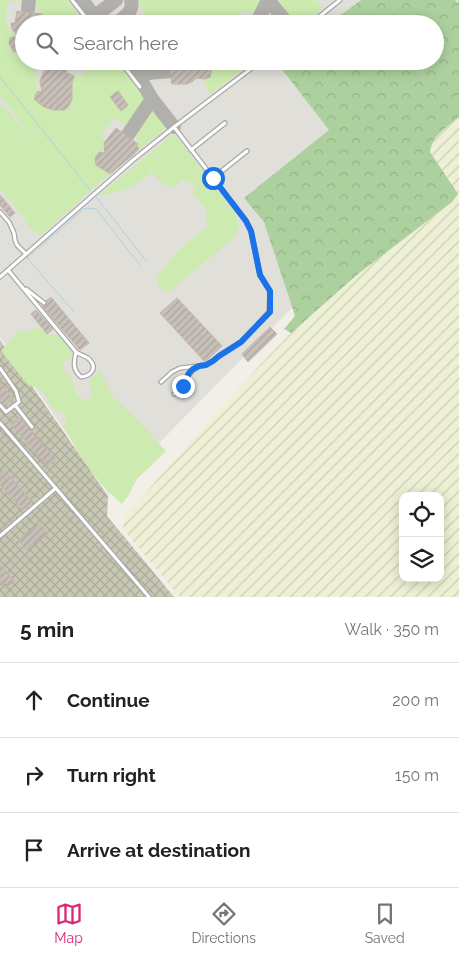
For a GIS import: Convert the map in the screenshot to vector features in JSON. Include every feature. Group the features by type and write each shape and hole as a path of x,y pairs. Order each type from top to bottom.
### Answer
{"lane":[{"path":"72,0 84,15"},
{"path":"321,15 340,0"},
{"path":"127,70 140,87"},
{"path":"0,277 133,160 249,70"},
{"path":"192,150 225,123"},
{"path":"161,382 172,372 180,368 206,365 213,361 241,342 270,312 270,291 260,275 251,231 246,221 174,127"},
{"path":"213,178 247,151"},
{"path":"0,212 9,222 17,245 26,254"},
{"path":"8,270 76,352 91,360 94,367 92,373 87,376 81,376 76,372 74,362 76,352"},
{"path":"20,284 44,303"},
{"path":"174,394 183,386 189,373 199,366"},
{"path":"0,368 16,392 19,402 6,412 0,406"},
{"path":"15,405 32,427"},
{"path":"0,423 149,597"},
{"path":"0,536 56,488"}],"shaded area":[{"path":"0,0 459,0 459,106 445,194 291,309 109,494 0,337"},
{"path":"459,117 459,597 180,597 123,529 124,517 256,369 291,333 358,274 452,202 458,194 430,152 432,143 437,135"},
{"path":"0,340 108,496 107,516 174,597 0,597"}],"green space":[{"path":"0,0 22,0 18,2 8,1 6,21 9,30 14,35 11,23 15,23 15,70 37,70 37,91 41,87 39,83 40,78 43,79 46,70 60,70 81,78 85,70 124,70 142,93 142,107 137,117 129,124 125,125 114,118 101,136 108,140 116,128 138,144 134,131 146,115 156,110 168,126 82,197 41,235 34,232 0,188 0,103 55,165 0,96"},
{"path":"33,0 69,0 77,15 17,15 14,13 14,11 40,14 40,11 34,6"},
{"path":"137,0 262,1 257,11 249,13 241,11 239,15 145,15"},
{"path":"279,0 317,0 323,8 315,15 286,15 277,2"},
{"path":"361,0 455,0 457,3 459,1 459,117 437,136 430,152 458,194 452,202 358,274 291,333 284,329 295,316 264,222 244,198 329,130 282,70 444,70 444,15 341,15"},
{"path":"175,70 242,70 211,94 201,76 194,81 177,83"},
{"path":"174,135 236,215 238,227 237,233 229,242 171,290 165,292 158,285 158,275 181,248 208,226 205,218 208,213 191,192 196,185 182,180 174,188 164,185 152,172 136,185 98,196"},
{"path":"37,327 49,335 53,334 59,337 72,351 72,357 65,361 63,368 71,376 76,393 84,401 89,399 92,393 89,381 100,370 113,397 166,451 137,479 122,504 101,484 80,456 64,427 66,417 62,411 55,411 42,390 27,384 1,351 20,329 25,333"}],"building":[{"path":"17,11 43,15 16,15"},
{"path":"11,23 15,23 15,32 12,29"},
{"path":"15,37 15,51 9,43 10,38"},
{"path":"45,70 59,70 74,76 72,99 68,107 64,110 54,110 44,107 34,99 37,92 42,91 41,78"},
{"path":"170,70 212,70 210,77 205,79 196,78 187,84 172,84"},
{"path":"118,91 128,105 121,111 110,97"},
{"path":"116,128 138,144 139,149 110,174 96,165 95,158 99,152 105,153 104,143"},
{"path":"0,195 15,213 10,217 0,205"},
{"path":"51,297 89,343 80,350 42,306 46,305 46,301"},
{"path":"177,298 222,346 205,362 160,313"},
{"path":"36,310 53,329 47,334 31,314"},
{"path":"270,327 277,334 248,362 242,354"},
{"path":"0,382 13,399 4,405 0,401"},
{"path":"19,417 55,459 47,466 11,424"},
{"path":"5,471 32,502 23,510 0,484 0,474"},
{"path":"39,524 47,533 27,550 19,540"},
{"path":"0,565 14,581 8,586 5,582 0,586"}],"waterway":[{"path":"0,77 90,190"},
{"path":"96,197 147,262"},
{"path":"38,249 84,209 96,209 140,265"},
{"path":"28,257 74,312"}],"taxiway":[{"path":"28,9 29,0"},
{"path":"82,0 93,15"},
{"path":"96,15 116,0"},
{"path":"127,15 131,8 131,0"},
{"path":"268,0 280,15"},
{"path":"260,15 268,0"},
{"path":"88,15 91,12"},
{"path":"135,70 152,99 174,127"},
{"path":"138,74 170,71"},
{"path":"127,136 152,99"}],"route":[{"path":"183,386 193,369 206,365 241,342 270,312 270,291 260,275 251,231 246,221 213,178"}]}
